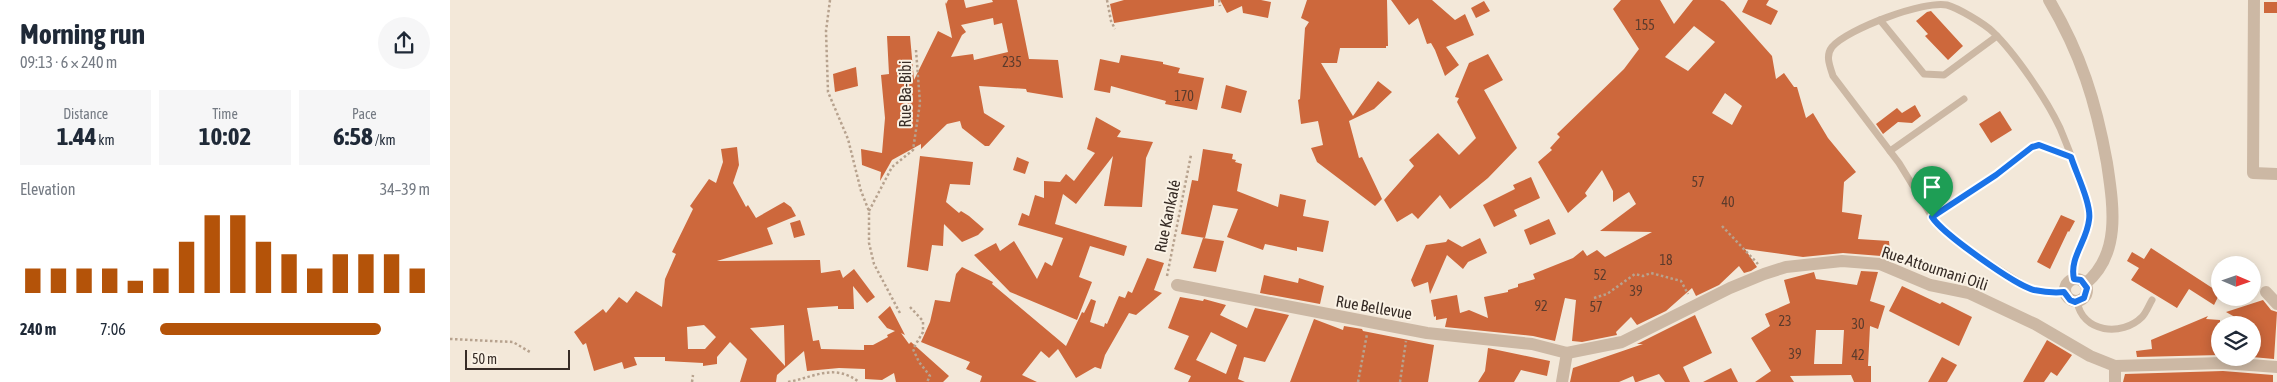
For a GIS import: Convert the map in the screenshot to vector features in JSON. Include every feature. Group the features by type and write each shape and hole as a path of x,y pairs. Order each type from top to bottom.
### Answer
{"street":[{"path":"2049,0 2072,45 2095,102 2114,209 2111,238 2102,264 2097,272 2080,281 2068,282 2064,292 2070,300 2077,302 2087,294 2080,281"},
{"path":"2254,0 2253,173 2277,174"},
{"name":"Rue Attoumani Oili","path":"1567,353 1622,342 1764,274 1786,267 1842,261 1880,264 1930,285 1969,293 2035,324 2090,356 2115,366"},
{"name":"Rue Bellevue","path":"1171,284 1406,329 1449,336 1532,344 1567,353"},
{"path":"2266,292 2277,304"},
{"path":"1562,382 1567,353"},
{"path":"2115,382 2115,366 2223,362 2277,368"}],"lane":[{"path":"2064,292 2032,290 1959,244 1937,225 1890,151 1833,76 1828,59 1832,47 1858,30 1880,20 1904,10 1935,3 1948,5 1992,31 2039,93 2060,127 2071,157 2090,218 2087,233 2073,262 2080,281"},
{"path":"1880,20 1924,74 1944,75 1997,36"},
{"path":"1890,151 1964,99"},
{"path":"1932,217 1996,175 2032,147 2039,145 2071,157"},
{"path":"2077,302 2083,318 2090,325 2120,328 2142,317 2152,300"}],"path":[{"path":"830,0 826,31 828,92 848,139 861,191 869,211 869,243 874,264 901,315"},
{"path":"1108,0 1111,22 1115,29"},
{"path":"1219,0 1220,6"},
{"name":"Rue Ba-Bibi","path":"869,211 892,167 913,150 920,103 916,50"},
{"name":"Rue Kankalé","path":"1171,284 1192,155"},
{"path":"1722,226 1731,238 1754,258 1764,274"},
{"path":"1594,298 1607,294 1635,274 1643,276 1651,272 1681,281 1695,306"},
{"path":"910,307 923,321 923,332 913,349 919,362 930,376 927,382"},
{"path":"1358,382 1370,322"},
{"path":"1400,382 1406,329"},
{"path":"450,339 513,342 530,352"},
{"path":"788,382 814,374 832,372 848,374 859,382"},
{"path":"692,382 693,375"}],"building":[{"path":"948,0 964,0 966,8 993,2 992,0 1017,0 1029,59 1058,60 1063,98 1027,92 1026,89 979,86 984,113 1005,126 989,146 985,146 962,128 960,121 947,124 921,149 921,144 892,160 880,181 881,172 862,165 861,149 882,153 885,118 881,75 889,74 887,36 910,36 914,80 938,31 952,38 945,2 946,4","holes":["993,18 994,25 1002,23 1008,52 974,60 973,54 951,57 962,35 966,32 961,25"]},
{"path":"1124,0 1214,0 1214,6 1114,23 1110,4"},
{"path":"1220,0 1261,0 1271,2 1268,18 1243,13 1242,6 1227,13"},
{"path":"1307,0 1387,0 1388,46 1386,48 1340,48 1337,63 1321,63 1353,116 1378,81 1392,92 1374,109 1349,121 1359,158 1362,157 1382,199 1375,206 1317,162 1311,148 1323,145 1318,121 1301,124 1298,100 1300,99 1305,28 1309,22 1301,18"},
{"path":"1391,0 1432,0 1455,20 1465,14 1474,35 1446,47 1459,65 1445,76 1435,50 1431,43 1427,44 1418,18 1409,25"},
{"path":"1621,0 1660,0 1674,24 1693,0 1720,0 1724,2 1772,56 1776,79 1784,73 1794,87 1797,87 1806,118 1813,113 1828,138 1856,172 1844,182 1842,212 1862,215 1858,239 1889,241 1891,260 1881,256 1843,253 1803,257 1745,249 1757,267 1751,271 1744,273 1739,266 1719,285 1696,296 1692,288 1666,311 1637,325 1631,317 1616,332 1617,335 1582,342 1572,341 1576,300 1565,298 1555,341 1533,336 1445,327 1447,318 1436,320 1431,300 1457,295 1460,313 1469,310 1488,318 1484,297 1508,292 1508,290 1518,287 1518,284 1535,279 1533,274 1573,258 1583,250 1587,256 1597,250 1605,257 1652,232 1600,231 1636,204 1629,192 1613,202 1613,191 1602,170 1585,193 1587,196 1568,213 1538,162 1552,150 1550,148 1560,137 1557,134 1624,69 1639,49 1613,9","holes":["1694,26 1715,42 1688,71 1665,57","1725,93 1742,106 1732,125 1712,113"]},
{"path":"1748,0 1769,0 1766,5 1778,11 1771,25 1742,12"},
{"path":"1484,1 1490,11 1476,18 1471,8"},
{"path":"2264,2 2277,2 2277,13 2264,13"},
{"path":"1931,11 1963,46 1948,60 1925,36 1928,34 1916,21"},
{"path":"1488,54 1503,80 1484,90 1517,148 1488,178 1450,209 1440,195 1418,219 1412,213 1397,222 1384,200 1414,166 1409,160 1438,133 1459,155 1476,138 1457,102 1459,98 1455,97 1469,63"},
{"path":"1121,55 1163,62 1163,64 1180,68 1178,73 1204,78 1197,110 1165,104 1166,101 1111,86 1110,93 1094,90 1100,59 1119,63"},
{"path":"856,67 858,86 835,92 833,74"},
{"path":"1226,85 1247,91 1241,113 1221,108"},
{"path":"1915,105 1921,116 1912,123 1898,122 1883,134 1876,124 1897,108 1902,113"},
{"path":"2000,111 2012,130 1991,143 1979,124"},
{"path":"1096,117 1121,131 1117,137 1153,142 1146,158 1142,207 1104,206 1113,156 1076,204 1063,194 1055,224 1127,246 1124,256 1090,246 1079,277 1092,282 1077,320 1010,292 974,255 996,243 1000,251 1014,241 1037,279 1045,262 1052,266 1063,238 1018,225 1022,213 1029,216 1035,195 1044,198 1044,181 1060,182 1066,174 1074,181 1095,153 1087,149"},
{"path":"737,147 739,165 733,183 746,207 748,205 756,218 784,202 791,207 796,216 767,228 773,244 717,261 820,260 821,273 840,270 843,278 854,269 875,297 867,303 853,286 854,309 838,309 838,306 807,308 813,341 819,340 821,349 864,350 864,345 873,345 895,331 887,328 878,317 890,306 905,335 901,333 909,344 911,342 949,376 943,382 896,382 894,373 882,380 865,379 865,369 839,368 807,371 804,351 777,375 776,382 740,382 747,359 730,342 717,357 717,364 703,366 703,363 665,361 665,357 634,357 637,365 624,369 622,362 594,371 586,343 583,345 574,332 603,309 606,313 619,297 627,303 636,291 662,307 665,279 676,254 672,252 693,209 690,206 709,179 716,183 723,162 721,149","holes":["704,325 716,337 705,349 688,349 687,327","784,325 785,366 750,328"]},
{"path":"1203,149 1233,154 1232,159 1242,164 1237,191 1278,207 1280,194 1306,200 1303,216 1329,221 1323,252 1297,247 1297,251 1265,244 1263,250 1227,237 1238,209 1213,205 1205,238 1181,234 1192,180 1198,181"},
{"path":"920,156 973,162 970,185 950,184 946,202 959,213 961,211 969,216 984,229 978,235 962,242 944,224 943,246 932,245 928,271 907,267"},
{"path":"1017,157 1029,162 1025,174 1013,170"},
{"path":"1531,177 1540,198 1514,210 1517,216 1494,227 1483,205 1515,189 1513,185"},
{"path":"2061,215 2075,221 2068,231 2050,269 2037,262"},
{"path":"1549,219 1556,234 1530,245 1524,230"},
{"path":"800,220 805,235 794,238 790,223"},
{"path":"1203,238 1224,241 1216,272 1193,268"},
{"path":"1480,238 1487,253 1468,262 1463,269 1447,255 1430,294 1428,282 1414,287 1411,280 1426,245 1446,242 1448,239 1462,247"},
{"path":"2151,248 2211,287 2211,303 2189,289 2177,308 2131,280 2139,268 2127,261 2132,252 2144,259"},
{"path":"1147,258 1164,263 1154,290 1162,293 1136,315 1129,313 1105,355 1101,369 1095,367 1076,378 1058,349 1049,358 1041,351 1022,375 1037,382 980,382 982,376 966,369 970,362 921,342 930,322 935,300 950,302 956,274 962,267 993,282 992,284 1066,346 1082,312 1084,313 1091,299 1096,301 1090,322 1104,327 1105,323 1107,324 1119,296 1125,298 1128,291 1132,293"},
{"path":"1861,271 1878,272 1870,301 1885,306 1878,329 1870,326 1868,366 1871,366 1871,382 1854,382 1851,375 1790,376 1794,382 1755,382 1771,371 1751,338 1770,326 1765,314 1790,303 1784,280 1814,272 1816,279 1857,285","holes":["1816,330 1844,330 1842,364 1814,364"]},
{"path":"1264,275 1298,283 1299,278 1324,286 1320,304 1260,293"},
{"path":"1902,286 1940,304 1942,302 1972,317 1959,346 1889,311"},
{"path":"1180,297 1203,301 1204,299 1226,305 1220,315 1247,328 1255,308 1289,315 1265,362 1244,357 1238,379 1245,382 1188,382 1191,376 1174,369 1189,336 1168,328","holes":["1211,332 1237,345 1226,374 1196,360"]},
{"path":"2263,300 2271,310 2277,312 2274,359 2261,358 2261,316 2233,316 2226,312 2244,306 2261,306 2261,301"},
{"path":"1695,315 1712,353 1683,367 1690,382 1665,382 1659,374 1637,382 1635,382 1633,376 1619,382 1570,382 1573,368 1643,344 1637,344"},
{"path":"2208,316 2206,319 2211,319 2211,355 2137,357 2136,351 2152,349 2151,340"},
{"path":"1314,319 1343,330 1344,326 1434,345 1428,382 1290,382"},
{"path":"2047,340 2072,355 2057,376 2051,372 2044,382 2023,382"},
{"path":"1488,348 1550,361 1547,376 1521,370 1514,382 1478,382 1485,371"},
{"path":"1942,357 1957,365 1947,382 1928,382"},
{"path":"1731,368 1738,382 1703,382"},
{"path":"2223,371 2273,375 2273,382 2123,382 2125,374"}],"route":[{"path":"2039,145 2071,157 2090,218 2087,233 2073,262 2074,279 2081,280 2085,284 2087,294 2080,301 2075,302 2066,297 2064,292 2054,293 2032,290 1959,244 1937,225 1932,217 1996,175 2032,147 2039,145"}]}
